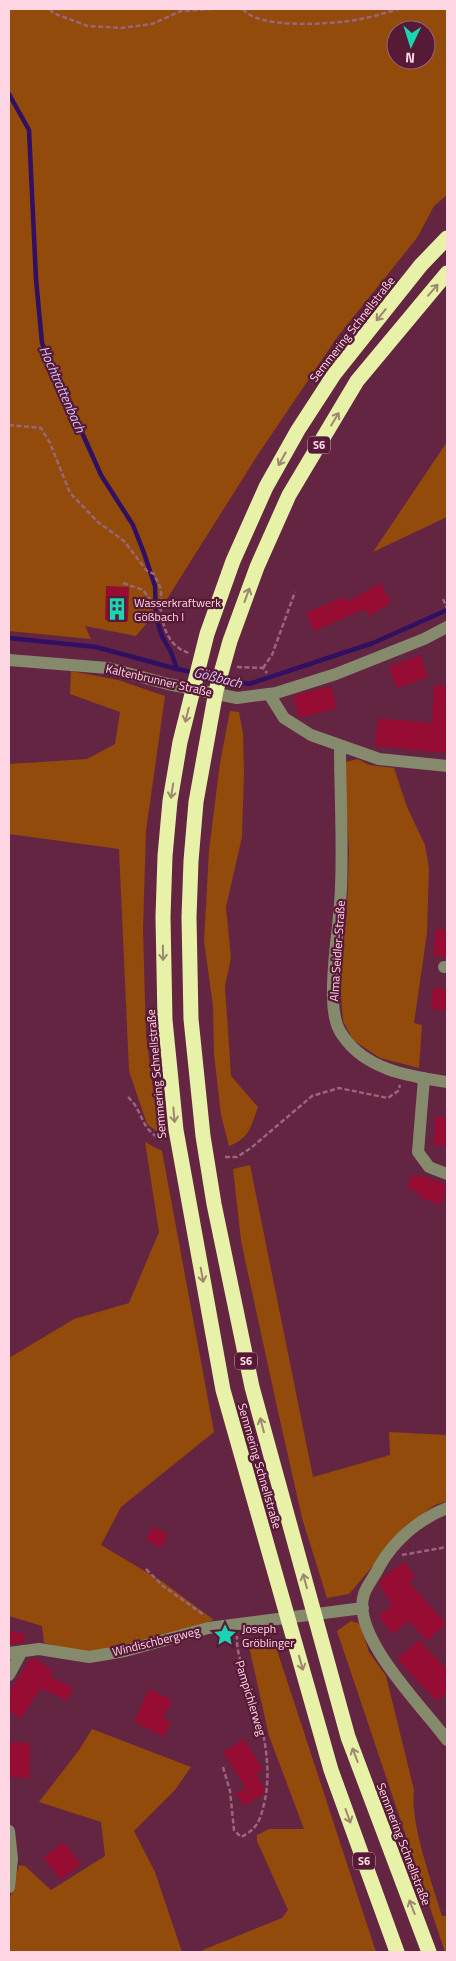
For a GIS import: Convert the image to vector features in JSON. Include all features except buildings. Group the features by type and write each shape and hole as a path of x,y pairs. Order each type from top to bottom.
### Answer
{"highway":[{"name":"Semmering Schnellstraße","path":"397,1952 331,1770 223,1390 176,1130 165,1020 163,917 165,856 170,801 180,742 207,634 233,562 266,487 298,430 334,373 421,265 447,238"},
{"name":"Semmering Schnellstraße","path":"429,1952 348,1738 252,1387 214,1204 203,1136 194,1056 189,957 191,861 196,802 216,691 230,641 257,567 289,495 357,381 447,273"}],"street":[{"name":"Kaltenbrunner Straße","path":"9,660 108,668 168,684 237,698 269,694 304,685 424,639 447,627"},
{"path":"269,694 284,718 311,734 340,746 379,760 447,766"},
{"name":"Alma Seidler-Straße","path":"340,746 342,885 334,978 334,1015 341,1034 355,1051 370,1062 402,1074 447,1082"},
{"path":"424,1078 418,1152 429,1167 447,1174"},
{"path":"447,1508 423,1519 408,1532 384,1559 364,1594 363,1608 372,1638 386,1664 447,1740"},
{"name":"Windischbergweg","path":"9,1652 39,1649 88,1657 125,1651 219,1626 363,1608"},
{"path":"9,1676 22,1650"},
{"path":"9,1830 12,1859 9,1886"}],"path":[{"path":"50,9 53,13 88,26 121,28 152,24 181,11 213,9"},
{"path":"243,9 254,18 280,22 317,23 350,21 398,9"},
{"path":"9,425 41,428 50,443 70,493 98,522 124,541 146,572 154,574 161,589 161,610 166,632 173,644 183,651 191,653"},
{"path":"123,583 143,590 156,607 161,610"},
{"path":"263,668 272,655 295,592"},
{"path":"443,599 447,608"},
{"path":"233,666 263,668"},
{"path":"263,668 267,673"},
{"path":"225,1157 237,1157 251,1148 312,1096 339,1088 388,1098 398,1091 402,1074"},
{"path":"128,1097 136,1104 143,1123 151,1134 162,1140"},
{"path":"384,1559 447,1547"},
{"path":"146,1568 163,1586 219,1626"},
{"name":"Pampichlerweg","path":"222,1767 230,1791 234,1830 241,1837 252,1832 261,1818 268,1792 268,1778 267,1761 258,1715 236,1650 239,1624"}],"shaded area":[{"path":"9,9 447,9 447,195 434,206 417,238 338,336 257,456 167,599 136,636 85,626 91,639 9,631"},
{"path":"447,442 447,517 373,552"},
{"path":"71,671 118,680 165,696 146,831 143,929 146,1036 159,1133 147,1124 129,1071 119,849 9,834 9,764 87,759 115,744 120,712 70,694"},
{"path":"230,711 239,712 243,733 244,773 242,837 226,907 231,958 225,986 231,1076 258,1107 249,1131 236,1143 229,1146 221,1115 214,1054 213,1006 204,941 209,850 220,763"},
{"path":"358,759 369,765 394,768 407,807 425,845 429,868 427,933 414,1023 422,1025 419,1068 380,1058 353,1040 343,1021 340,981 347,911 349,849 345,789 346,762"},
{"path":"145,1142 162,1151 214,1432 121,1507 101,1545 163,1582 214,1620 133,1644 95,1652 69,1649 44,1643 42,1626 9,1616 9,1358 74,1319 129,1303 159,1232"},
{"path":"250,1165 313,1477 390,1455 389,1432 447,1435 447,1501 435,1505 406,1525 388,1544 378,1560 349,1594 327,1598 302,1518 241,1241 233,1169"},
{"path":"351,1621 360,1624 369,1652 386,1676 414,1790 415,1820 418,1836 442,1916 447,1916 447,1952 445,1952 337,1631"},
{"path":"273,1638 376,1952 198,1952 282,1918 288,1910 257,1841 257,1835 269,1829 304,1829 269,1736 248,1642"},
{"path":"92,1729 191,1767 175,1790 134,1831 155,1872 182,1952 9,1952 9,1902 19,1865 25,1866 51,1890 105,1856 101,1822 39,1802 79,1750"}],"waterway":[{"name":"Hochtrattenbach","path":"9,94 29,130 36,279 42,343 101,475 133,525 155,586 156,617 162,636 171,652 177,669"},
{"name":"Gößbach","path":"9,638 96,647 177,669 249,684 373,643 447,610"}],"place":[{"name":"Wasserkraftwerk Gößbach I","path":"117,609"},
{"name":"Joseph Gröblinger","path":"225,1635"}]}
